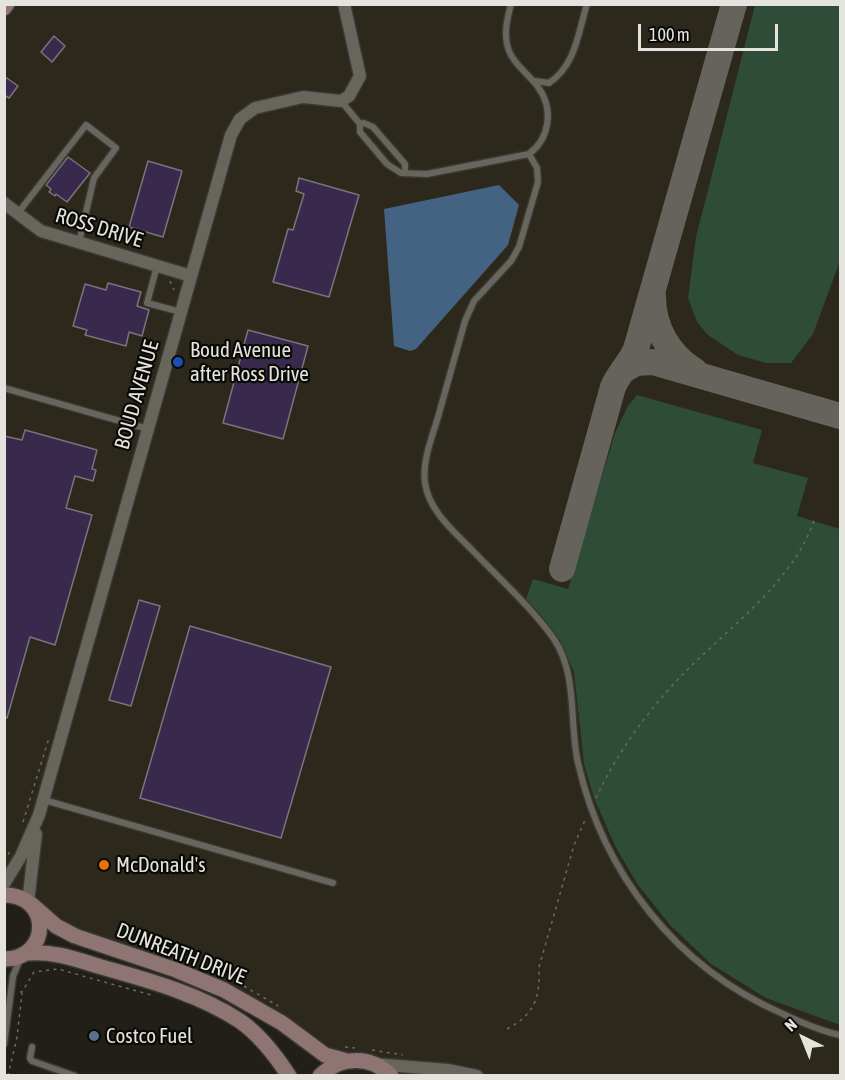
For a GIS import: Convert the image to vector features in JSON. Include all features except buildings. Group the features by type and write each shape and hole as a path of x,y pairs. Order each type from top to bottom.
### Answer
{"main road":[{"path":"4,895 13,895 30,903 37,913 40,924 39,935 35,945 24,955"},
{"name":"DUNREATH DRIVE","path":"30,903 56,926 75,936 176,970 224,990 282,1023 325,1055 347,1061 365,1061 373,1064"},
{"name":"DUNREATH DRIVE","path":"4,959 24,955 63,954 134,976 206,1003 242,1023 275,1055 289,1076"},
{"path":"320,1076 330,1067 347,1061"},
{"path":"373,1064 391,1076"}],"street":[{"path":"341,101 349,96 360,76 344,4"},
{"name":"BOUD AVENUE","path":"30,903 31,868 39,815 148,429 177,311 191,276 231,135 240,119 255,108 303,97 341,101"},
{"name":"ROSS DRIVE","path":"4,203 41,231 156,271 191,276"},
{"name":"BOUD AVENUE","path":"4,884 21,856 39,815"},
{"path":"373,1064 448,1070 477,1076"}],"lane":[{"path":"341,101 360,124 360,132 370,147 393,169 401,173 427,174 529,154 538,147 548,126 545,100 540,89 515,62 505,39 511,4"},
{"path":"532,79 540,83 549,83 564,69 574,51 587,4"},
{"path":"360,124 364,123 373,127 405,164 405,172"},
{"path":"18,213 86,125 116,148 94,178 79,243"},
{"path":"529,154 537,168 538,182 519,247 511,261 474,301 465,321 426,459 425,483 432,505 555,640 567,670 577,760 591,809 610,855 628,885 658,923 680,946 723,982 759,1004 840,1035"},
{"path":"156,271 147,303 177,311"},
{"path":"4,388 148,429"},
{"path":"43,800 333,883"},
{"path":"4,1044 14,976 24,955"},
{"path":"32,1047 30,1058 32,1061 75,1076"}],"path":[{"path":"156,271 170,281 177,296 177,311"},
{"path":"507,1029 523,1021 536,1003 542,957 574,845 604,781 629,738 683,674 766,594 794,561 810,535 815,517"},
{"path":"22,827 47,741 52,735"},
{"path":"4,861 12,847"},
{"path":"8,1076 17,1037 21,992 33,972 58,969 159,997"}],"shaded area":[{"path":"4,5 840,5 840,1075 478,1076 347,1061 248,1002 74,936 5,894"}],"green space":[{"path":"755,5 840,5 840,261 813,334 791,363 766,363 738,355 708,335 697,322 688,298 696,237"},
{"path":"637,395 762,430 753,463 808,478 797,516 840,529 840,1025 766,998 711,964 671,926 638,885 615,846 594,798 584,764 574,672 559,639 526,599 533,579 568,589 615,433 628,406"}],"water":[{"path":"499,185 519,205 508,245 416,349 410,351 394,346 384,209"}],"taxiway":[{"path":"562,569 613,387 636,349 734,4"},
{"path":"653,296 656,318 664,339 677,356 695,371"},
{"path":"624,370 636,363 653,362 840,416"}],"place":[{"name":"Boud Avenue after Ross Drive","path":"178,362"},
{"name":"McDonald's","path":"104,865"},
{"name":"Costco Fuel","path":"94,1036"}]}
